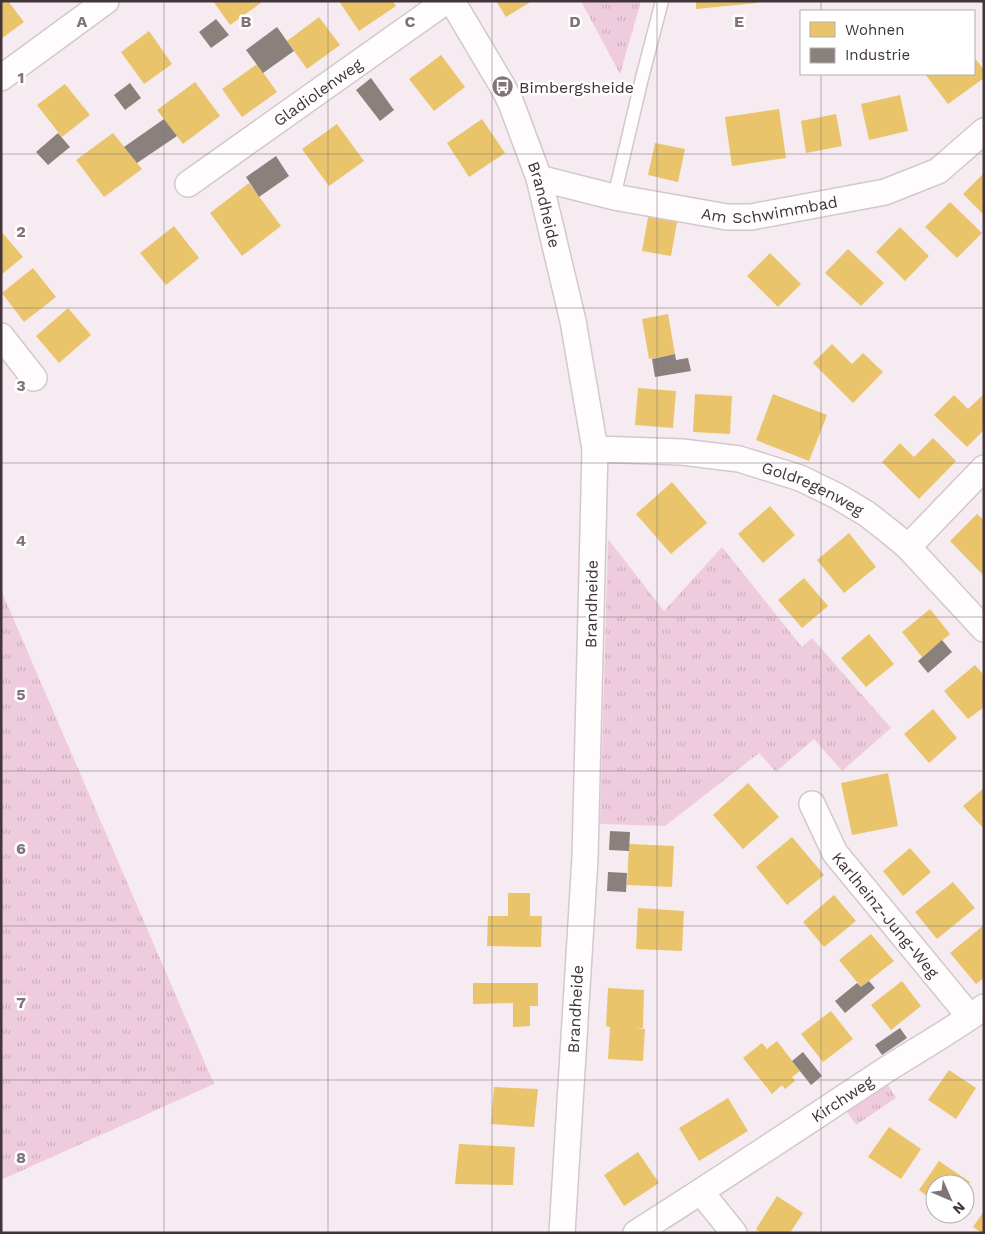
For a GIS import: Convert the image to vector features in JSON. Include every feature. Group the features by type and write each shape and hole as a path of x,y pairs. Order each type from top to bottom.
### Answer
{"street":[{"path":"1,78 106,1"},
{"name":"Gladiolenweg","path":"188,184 446,1"},
{"name":"Brandheide","path":"452,1 511,103 539,178 573,321 595,449 585,858 562,1233"},
{"name":"Am Schwimmbad","path":"539,178 614,197 727,217 751,217 885,192 938,171 984,131"},
{"path":"1,336 34,378"},
{"name":"Goldregenweg","path":"595,449 682,452 739,459 800,478 837,496 867,514 908,547 984,629"},
{"path":"908,547 984,468"},
{"name":"Karlheinz-Jung-Weg","path":"812,804 835,853 977,1012"},
{"name":"Kirchweg","path":"636,1233 977,1012"},
{"path":"701,1192 734,1233"}],"lane":[{"path":"614,197 662,1"}],"green space":[{"path":"581,1 641,1 620,74"},
{"path":"608,539 664,611 722,547 802,647 812,638 891,728 842,771 814,739 776,772 759,753 665,826 600,824"},
{"path":"1,590 214,1084 1,1180"},
{"path":"885,1080 896,1098 856,1125 843,1106"}],"building: Wohnen":[{"path":"1,1 8,1 24,22 1,39"},
{"path":"213,1 260,1 261,3 230,25"},
{"path":"339,1 393,1 396,6 359,31"},
{"path":"496,1 532,1 506,17"},
{"path":"696,1 757,1 757,3 696,9"},
{"path":"319,17 340,45 307,69 287,41"},
{"path":"149,31 172,64 144,84 121,52"},
{"path":"441,55 465,87 434,111 409,79"},
{"path":"975,58 984,70 984,78 948,104 926,75 975,75"},
{"path":"257,64 277,92 242,117 222,89"},
{"path":"195,82 220,116 183,144 157,110"},
{"path":"65,84 90,115 62,137 37,105"},
{"path":"900,95 908,131 869,140 861,104"},
{"path":"779,109 786,158 732,166 725,117"},
{"path":"836,114 842,146 806,153 801,121"},
{"path":"482,119 505,153 469,177 447,143"},
{"path":"337,124 364,161 329,186 302,149"},
{"path":"113,133 142,169 104,197 76,160"},
{"path":"655,143 685,149 678,182 648,175"},
{"path":"984,173 984,215 963,194"},
{"path":"249,183 281,226 242,256 210,213"},
{"path":"950,202 982,233 957,258 925,227"},
{"path":"648,217 677,222 671,256 642,251"},
{"path":"174,226 199,258 166,285 140,253"},
{"path":"900,227 929,256 905,281 876,252"},
{"path":"1,231 23,257 1,275"},
{"path":"848,249 884,283 861,306 825,273"},
{"path":"770,253 801,284 778,307 747,276"},
{"path":"33,268 56,297 24,322 2,293"},
{"path":"68,308 91,335 59,363 36,336"},
{"path":"668,314 675,354 649,359 642,319"},
{"path":"832,344 852,364 863,353 883,372 853,403 813,363"},
{"path":"638,388 676,391 673,428 635,425"},
{"path":"695,394 732,396 730,434 693,432"},
{"path":"773,394 827,415 809,461 756,440"},
{"path":"984,394 984,430 967,447 934,415 954,395 968,409"},
{"path":"933,438 956,461 919,499 882,462 900,443 914,457"},
{"path":"672,482 707,523 671,554 636,514"},
{"path":"770,506 795,535 763,563 738,534"},
{"path":"977,514 984,520 984,576 950,541"},
{"path":"849,533 876,567 844,593 817,560"},
{"path":"804,578 828,606 802,628 778,600"},
{"path":"930,609 950,634 922,657 902,632"},
{"path":"869,634 894,664 866,687 841,658"},
{"path":"975,665 984,675 984,707 968,719 944,691"},
{"path":"933,709 957,738 929,763 904,734"},
{"path":"888,773 898,826 852,835 841,783"},
{"path":"748,783 779,817 743,849 713,815"},
{"path":"984,788 984,829 963,806"},
{"path":"792,837 824,875 787,905 756,867"},
{"path":"629,844 674,846 672,887 627,885"},
{"path":"910,848 931,872 903,896 883,871"},
{"path":"953,882 975,908 937,939 915,912"},
{"path":"508,893 530,893 530,916 542,916 541,947 487,946 488,916 508,916"},
{"path":"834,895 856,921 824,947 803,922"},
{"path":"638,908 684,911 682,951 636,949"},
{"path":"984,925 984,978 976,984 950,953"},
{"path":"871,934 894,961 861,987 839,960"},
{"path":"902,981 921,1006 891,1030 871,1005"},
{"path":"473,983 538,983 538,1006 530,1006 530,1026 513,1027 513,1003 473,1004"},
{"path":"608,988 644,990 643,1028 635,1028 645,1029 643,1061 608,1059 610,1027 606,1026"},
{"path":"831,1011 853,1039 823,1062 801,1034"},
{"path":"777,1041 800,1071 792,1077 795,1081 785,1089 782,1085 772,1094 743,1058 762,1043 767,1049"},
{"path":"949,1070 976,1088 956,1119 928,1100"},
{"path":"494,1087 538,1089 534,1127 491,1124"},
{"path":"728,1098 748,1131 699,1161 679,1128"},
{"path":"889,1127 921,1149 901,1179 868,1157"},
{"path":"459,1144 515,1147 513,1185 455,1184"},
{"path":"638,1152 659,1183 624,1206 604,1175"},
{"path":"939,1161 958,1174 930,1174"},
{"path":"925,1181 925,1194 919,1190"},
{"path":"777,1196 803,1213 790,1233 761,1233 756,1229"},
{"path":"984,1211 984,1233 982,1233 973,1227"}],"building: Industrie":[{"path":"216,19 229,35 211,48 199,32"},
{"path":"277,27 294,51 263,73 246,50"},
{"path":"371,78 394,110 380,121 356,90"},
{"path":"130,83 141,98 125,110 114,95"},
{"path":"164,119 177,136 137,163 124,147"},
{"path":"58,133 70,147 48,165 36,152"},
{"path":"276,156 289,176 259,197 246,177"},
{"path":"675,354 676,360 688,358 691,371 655,377 652,359"},
{"path":"942,640 952,652 928,673 918,661"},
{"path":"610,831 630,832 629,851 609,850"},
{"path":"608,872 627,873 626,892 607,891"},
{"path":"869,981 875,988 845,1013 835,1001 857,983 861,987"},
{"path":"900,1028 907,1038 882,1055 875,1045"},
{"path":"803,1052 822,1076 811,1085 792,1061"}],"place":[{"name":"Bimbergsheide","path":"503,87"}]}
